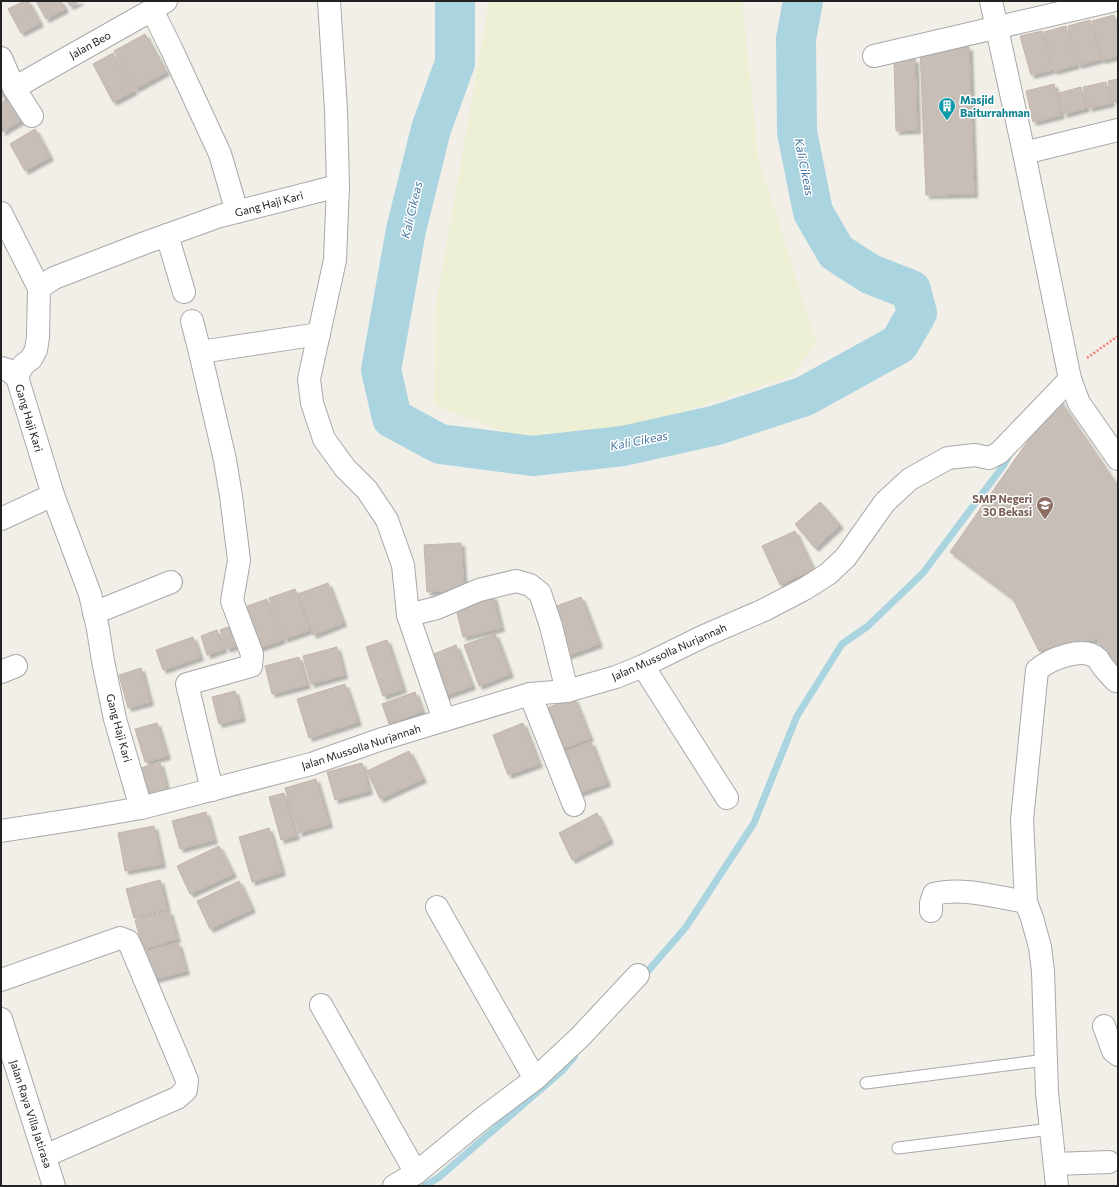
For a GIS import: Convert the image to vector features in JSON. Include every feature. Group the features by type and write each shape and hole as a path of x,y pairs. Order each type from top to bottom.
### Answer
{"street":[{"path":"329,1 336,110 338,186 335,260 309,379 312,403 324,439 344,468 367,490 387,520 403,565 408,615 444,720"},
{"path":"991,1 1024,153 1070,379 1079,404 1118,458"},
{"path":"874,56 1111,1"},
{"path":"159,6 171,48 220,154 237,212"},
{"name":"Jalan Beo","path":"14,88 159,6"},
{"path":"1,58 14,88 32,116"},
{"path":"1024,153 1118,130"},
{"name":"Gang Haji Kari","path":"141,808 115,719 90,594 9,373 31,359 36,350 38,337 39,288 54,278 220,216 338,186"},
{"path":"1,213 39,288"},
{"path":"167,235 184,292"},
{"path":"192,321 225,460 235,525 239,560 232,601 252,654 251,666 187,684 212,790"},
{"path":"200,352 319,334"},
{"name":"Jalan Mussolla Nurjannah","path":"1,830 141,808 212,790 311,764 379,740 530,694 567,691 616,677 643,666 704,636 764,610 806,588 828,574 846,557 885,502 910,479 948,458 975,455 989,458 995,456 1070,379"},
{"path":"1,519 53,495"},
{"path":"408,615 437,608 478,590 516,581 530,586 540,593 551,626 567,691"},
{"path":"94,613 171,582"},
{"path":"1057,1186 1046,1093 1043,971 1040,947 1026,902 1022,820 1037,670 1043,664 1054,658 1087,653 1097,659 1105,670 1116,681 1118,681"},
{"path":"643,666 727,798"},
{"path":"530,694 574,805"},
{"path":"931,911 931,903 934,894 946,891 966,892 1026,902"},
{"path":"437,907 535,1079"},
{"path":"1,980 120,938 128,941 132,947 187,1080 186,1090 177,1098 45,1156"},
{"path":"394,1186 416,1173 483,1118 535,1079 580,1037 638,975"},
{"path":"321,1005 416,1173"},
{"name":"Jalan Raya Villa Jatirasa","path":"2,1024 54,1186"},
{"path":"1104,1026 1113,1051 1118,1055"},
{"path":"1054,1164 1109,1162"}],"lane":[{"path":"866,1083 1046,1060"},
{"path":"898,1148 1051,1129"}],"path":[{"path":"1070,379 1084,360 1118,336"}],"green space":[{"path":"489,1 742,1 759,161 817,343 791,376 646,424 520,438 434,405 435,310"}],"building":[{"path":"24,1 28,1 40,23 21,33 8,9"},
{"path":"36,1 61,1 65,9 46,19"},
{"path":"67,1 80,1 70,6"},
{"path":"1114,15 1118,31 1118,56 1102,60 1092,21"},
{"path":"1090,20 1101,59 1078,65 1068,26"},
{"path":"1066,26 1076,65 1054,71 1044,32"},
{"path":"1042,31 1052,70 1031,75 1020,36"},
{"path":"145,34 166,72 135,89 114,51"},
{"name":"Masjid Baiturrahman","path":"969,47 974,194 926,195 920,48"},
{"path":"113,53 134,91 113,102 93,64"},
{"path":"894,59 915,59 917,130 896,131"},
{"path":"1,72 12,91 1,98"},
{"path":"1118,79 1118,101 1114,102 1108,81"},
{"path":"1106,82 1111,103 1089,108 1083,87"},
{"path":"1054,84 1061,115 1033,122 1026,91"},
{"path":"1081,87 1086,108 1064,114 1059,93"},
{"path":"14,95 27,117 2,132 1,103"},
{"path":"35,129 50,157 25,171 10,144"},
{"name":"SMP Negeri 30 Bekasi","path":"1058,398 1118,487 1118,665 1112,666 1097,639 1039,651 1013,599 950,552"},
{"path":"820,502 840,525 815,548 795,524"},
{"path":"795,531 813,569 780,585 762,546"},
{"path":"461,543 464,589 427,592 424,545"},
{"path":"328,583 343,623 313,635 298,594"},
{"path":"295,589 310,630 284,639 269,598"},
{"path":"493,596 501,628 463,637 455,605"},
{"path":"581,597 599,644 566,656 548,609"},
{"path":"267,599 282,640 256,649 242,608"},
{"path":"236,624 243,643 227,649 220,630"},
{"path":"217,630 224,649 207,655 201,636"},
{"path":"495,634 510,674 479,686 464,645"},
{"path":"193,637 200,657 163,670 156,650"},
{"path":"387,640 403,689 383,696 366,647"},
{"path":"456,645 472,686 441,697 426,657"},
{"path":"337,647 344,675 311,684 303,656"},
{"path":"299,657 307,685 272,694 265,666"},
{"path":"141,668 150,702 128,708 119,675"},
{"path":"345,684 358,722 309,738 297,699"},
{"path":"235,691 242,718 219,724 212,697"},
{"path":"415,692 422,711 389,724 382,704"},
{"path":"574,698 590,738 559,750 544,709"},
{"path":"157,723 167,756 145,762 135,729"},
{"path":"523,723 539,764 508,775 493,735"},
{"path":"591,742 607,783 576,794 561,754"},
{"path":"409,751 423,779 380,799 367,771"},
{"path":"160,763 169,797 141,804 132,770"},
{"path":"362,763 369,791 335,800 327,772"},
{"path":"316,779 329,824 299,833 285,788"},
{"path":"284,793 296,836 281,840 269,797"},
{"path":"206,812 214,840 180,849 172,821"},
{"path":"597,813 610,840 572,860 559,833"},
{"path":"154,826 162,864 125,871 118,833"},
{"path":"269,828 282,872 252,882 239,837"},
{"path":"219,846 233,874 190,894 177,866"},
{"path":"160,880 167,909 134,918 126,889"},
{"path":"239,881 252,909 210,929 197,901"},
{"path":"169,911 177,939 143,949 135,920"},
{"path":"178,943 186,971 152,980 144,952"}],"waterway":[{"name":"Kali Cikeas","path":"455,1 455,63 431,129 406,230 381,370 392,418 440,444 533,456 623,446 717,425 805,396 899,344 917,313 911,290 870,274 836,252 813,212 797,132 796,39 803,1"},
{"path":"642,978 686,927 754,823 797,716 842,644 868,626 923,573 1003,466 1009,455"},
{"path":"424,1186 438,1178 563,1070 574,1057"}],"place":[{"name":"Masjid Baiturrahman","path":"947,121"},
{"name":"SMP Negeri 30 Bekasi","path":"1045,520"}]}
